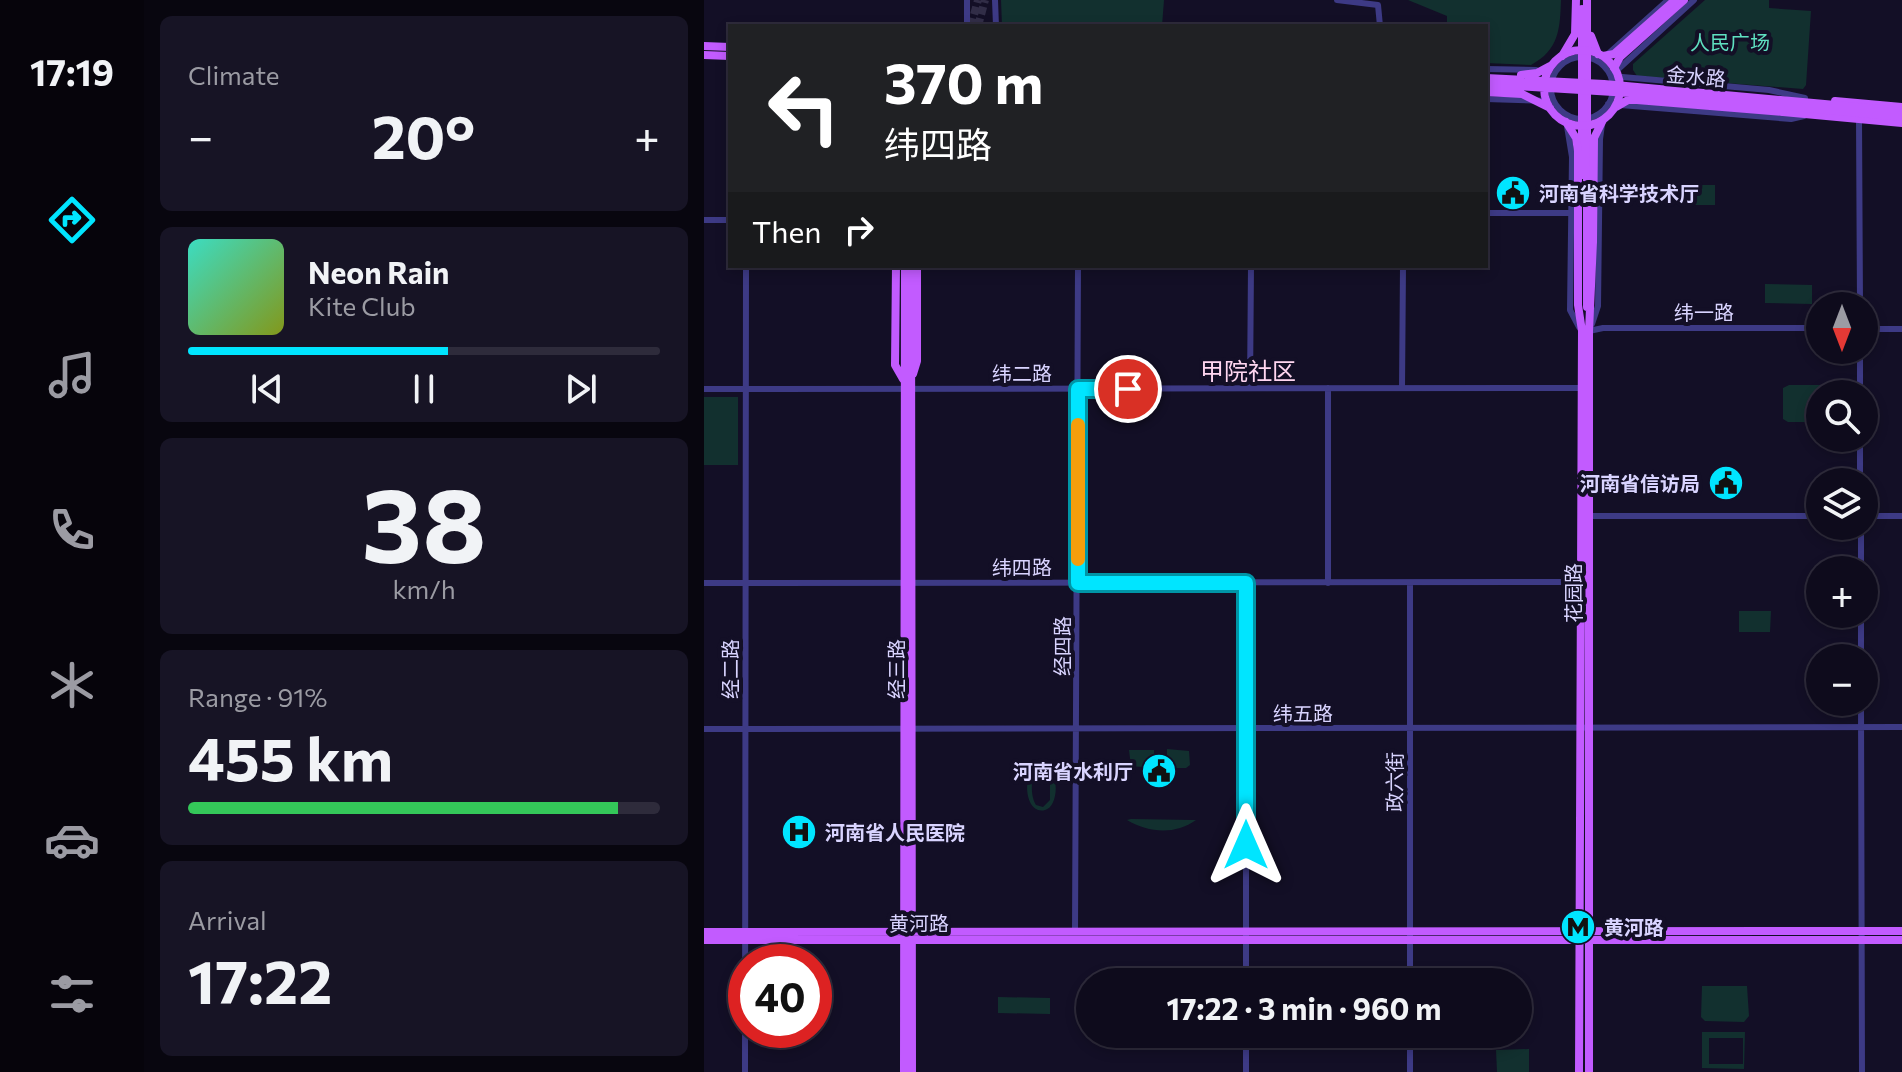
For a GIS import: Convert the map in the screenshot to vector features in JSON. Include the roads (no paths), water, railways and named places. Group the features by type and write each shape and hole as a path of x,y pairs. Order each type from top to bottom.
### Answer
{"main road":[{"path":"1584,0 1575,34 1555,67 1548,72 1544,88 1552,105 1566,118 1586,125 1607,110 1637,100 1902,123"},
{"path":"1584,0 1585,331"},
{"path":"1584,0 1591,40 1600,57 1625,80 1647,85 1805,98 1902,111"},
{"path":"1562,56 1582,50 1600,57 1614,54 1675,0"},
{"path":"1614,73 1620,57 1684,0"},
{"path":"704,46 728,47"},
{"path":"704,55 728,56"},
{"path":"1488,76 1531,74 1555,67"},
{"name":"花园路","path":"1585,728 1581,388 1593,241 1594,138 1620,90 1614,73"},
{"name":"金水路","path":"1488,76 1902,111"},
{"path":"1488,92 1522,94 1552,105"},
{"name":"花园路","path":"1566,118 1576,138 1578,151 1578,305 1585,331 1589,516 1584,936 1579,1072"},
{"path":"896,268 895,365 907,385"},
{"name":"经三路","path":"904,1072 908,935 905,268"},
{"name":"经三路","path":"907,385 914,268"},
{"name":"黄河路","path":"908,935 1075,931 1246,935"},
{"name":"黄河路","path":"1862,936 1902,931"},
{"name":"黄河路","path":"704,932 745,936"},
{"name":"经三路","path":"908,935 912,1072"},
{"name":"黄河路","path":"704,940 745,936 1410,935 1862,936 1902,940"},
{"name":"花园路","path":"1584,936 1589,1072"}],"street":[{"path":"967,0 968,23"},
{"path":"995,0 995,24"},
{"path":"1337,0 1378,5 1380,24"},
{"path":"1555,67 1569,59 1600,57 1668,0"},
{"path":"1614,73 1694,0"},
{"path":"1614,73 1769,90 1805,98"},
{"path":"1488,99 1552,105"},
{"path":"1607,110 1600,139 1598,306 1585,331 1570,310 1572,157 1566,118 1585,118 1607,110 1791,119 1810,115"},
{"path":"1859,119 1860,292"},
{"path":"1488,213 1572,213"},
{"path":"704,220 728,220"},
{"name":"经二路","path":"745,1072 746,268"},
{"name":"经四路","path":"1075,931 1078,268"},
{"path":"1250,388 1251,268"},
{"path":"1402,388 1403,268"},
{"name":"纬一路","path":"1585,331 1603,328 1806,328"},
{"path":"1878,329 1902,329"},
{"name":"纬二路","path":"704,389 907,385 1078,389 1581,388"},
{"path":"1328,388 1328,583"},
{"path":"1589,516 1806,516"},
{"path":"1878,516 1902,516"},
{"name":"纬四路","path":"704,583 1581,582"},
{"path":"1246,583 1246,968"},
{"name":"政六街","path":"1410,583 1410,968"},
{"path":"1861,716 1862,1072"},
{"name":"纬五路","path":"704,729 1902,727"},
{"path":"1246,1048 1246,1072"},
{"path":"1410,1048 1410,1072"}],"tunnel":[{"path":"972,24 978,0"},
{"path":"979,24 985,0"}],"place":[{"name":"河南省科学技术厅","path":"1513,193"},
{"name":"河南省信访局","path":"1726,483"},
{"name":"河南省水利厅","path":"1159,771"},
{"name":"河南省人民医院","path":"799,832"},
{"name":"黄河路","path":"1578,927"}],"district":[{"name":"甲院社区","path":"1248,370"}],"park label":[{"name":"人民广场","path":"1730,42"}]}
